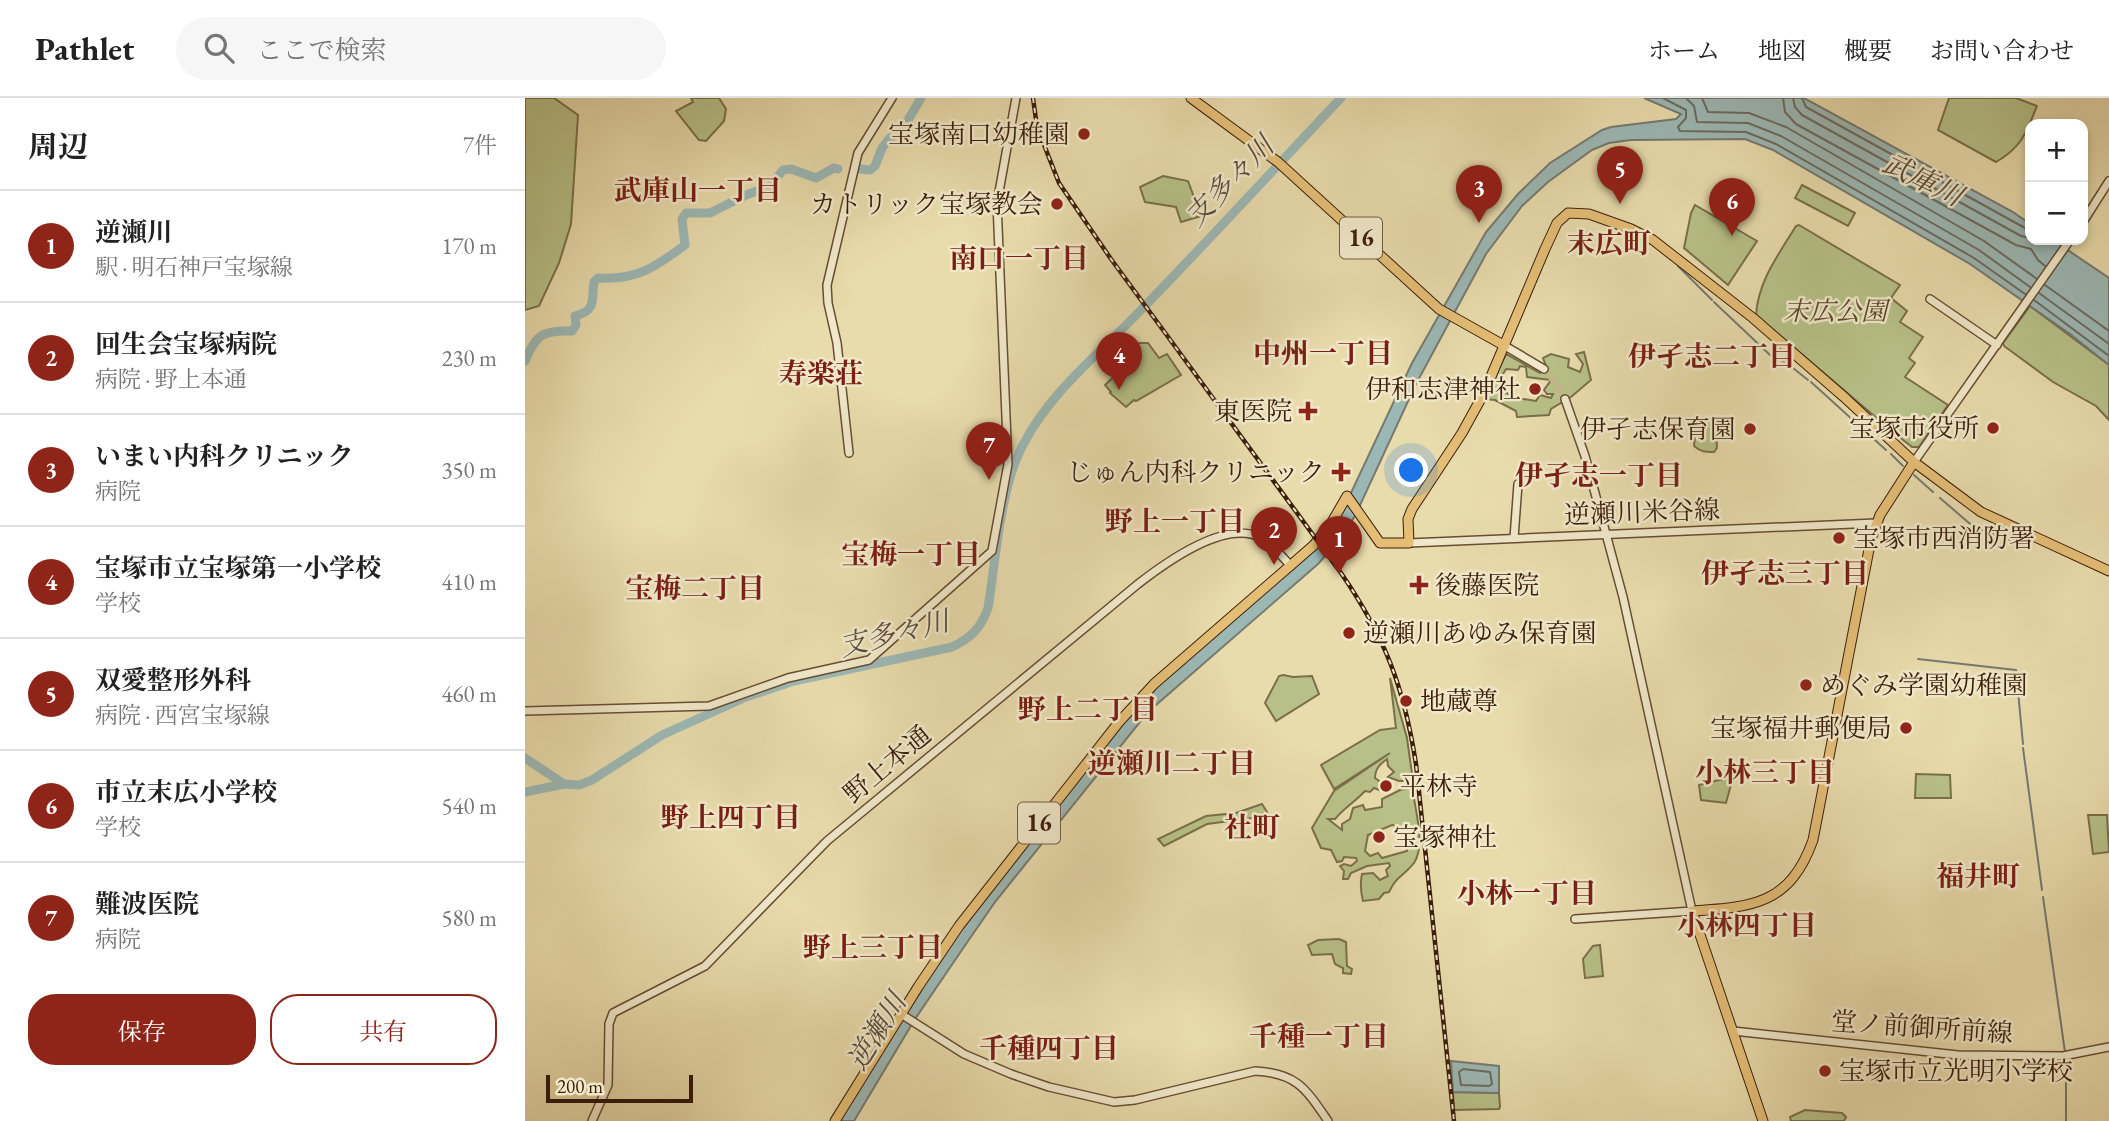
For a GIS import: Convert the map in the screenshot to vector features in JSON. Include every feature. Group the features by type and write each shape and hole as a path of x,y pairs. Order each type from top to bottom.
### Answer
{"main road":[{"name":"16","path":"1191,98 1280,164 1440,310 1505,346"},
{"path":"1409,543 1408,519 1412,509 1464,430 1484,393 1557,223 1572,212 1589,214 1653,240 1753,318 1915,462 1981,512 2109,571"},
{"path":"1763,1121 1692,911 1738,908 1763,901 1796,876 1807,857 1813,840 1876,523 1915,462"},
{"name":"16","path":"835,1121 901,1014 967,915 1126,714 1154,684 1291,566 1324,533 1347,496 1380,542 1409,543"}],"street":[{"path":"849,453 837,343 827,285 858,153 893,98"},
{"path":"525,711 709,706 787,678 869,660 992,551 1008,464 997,203 1016,98"},
{"path":"2088,214 2109,181"},
{"path":"1915,462 2067,245"},
{"path":"1930,299 1998,344"},
{"path":"1505,346 1544,369"},
{"path":"1565,400 1585,456 1623,597 1692,911 1575,919"},
{"path":"1514,538 1518,484"},
{"name":"逆瀬川米谷線","path":"1409,543 1876,523"},
{"name":"野上本通","path":"591,1121 608,1085 609,1021 613,1013 705,966 827,841 1138,584 1194,548 1230,534 1263,538 1291,566"},
{"path":"901,1014 964,1054 1049,1087 1114,1102 1135,1100 1255,1071 1271,1072 1288,1077 1307,1090 1328,1121"},
{"name":"堂ノ前御所前線","path":"1733,1031 1958,1055 2063,1056 2109,1047"}],"green space":[{"path":"525,98 554,98 578,115 571,224 559,263 539,306 525,310"},
{"path":"691,98 719,98 726,109 724,121 706,141 699,140 676,111 693,102"},
{"path":"1949,98 2016,98 2037,106 2032,119 2025,119 2025,133 2017,145 1996,162 1938,130"},
{"path":"1163,176 1188,181 1201,216 1181,222 1176,207 1145,202 1140,187"},
{"path":"1802,185 1855,213 1848,226 1795,198"},
{"path":"1695,205 1757,241 1728,285 1684,248"},
{"name":"末広公園","path":"1799,225 1900,285 1891,298 1907,311 1900,322 1923,337 1909,358 1915,363 1905,377 1948,405 1919,447 1912,447 1893,432 1756,315 1770,268"},
{"path":"2030,306 2109,365 2109,420 2096,406 2053,382 2004,346 2003,343"},
{"path":"1140,343 1148,343 1159,358 1167,354 1181,375 1126,407 1105,385 1132,359 1126,353"},
{"name":"伊和志津神社","path":"1584,352 1591,380 1551,409 1549,415 1517,417 1516,411 1495,400 1484,399 1506,354 1540,373 1546,366 1543,358 1551,354 1569,359 1568,367 1580,372 1583,364 1576,354","holes":["1520,366 1526,367 1527,377 1551,380 1544,390 1547,394 1553,394 1551,398 1540,395 1536,401 1511,397 1503,389 1505,380 1500,379 1506,369 1518,370"]},
{"path":"1719,419 1723,427 1716,431 1717,448 1714,452 1703,451 1694,446 1697,420"},
{"path":"1279,676 1312,676 1319,694 1276,721 1265,703"},
{"path":"1390,678 1407,738 1413,781 1399,781 1388,777 1394,772 1388,766 1387,759 1376,772 1375,778 1382,783 1379,790 1374,788 1370,792 1365,791 1335,819 1328,819 1342,830 1342,824 1350,819 1353,808 1363,805 1365,810 1382,807 1382,799 1409,788 1413,791 1419,847 1414,863 1389,892 1379,899 1363,901 1362,874 1373,873 1380,880 1388,876 1386,870 1390,866 1389,863 1367,866 1351,873 1348,879 1343,879 1344,871 1340,866 1351,866 1357,861 1356,858 1344,857 1337,862 1331,850 1321,848 1312,828 1334,791 1390,753 1334,789 1321,765 1380,730 1396,728","holes":["1392,825 1402,827 1408,842 1407,851 1382,858 1378,853 1370,856 1365,851 1368,835"]},
{"path":"1916,774 1950,775 1951,798 1915,798"},
{"path":"1723,779 1732,781 1726,803 1701,800 1699,785"},
{"path":"1262,804 1267,812 1253,818 1207,824 1164,846 1158,839 1206,816 1236,813"},
{"path":"2088,815 2107,815 2109,852 2093,854"},
{"path":"1339,939 1346,942 1347,966 1352,969 1351,974 1343,973 1343,968 1335,964 1332,954 1312,955 1308,945 1318,940"},
{"path":"1600,945 1603,976 1585,978 1583,959 1593,946"},
{"path":"1453,1092 1499,1093 1500,1107 1454,1110"},
{"path":"1805,1110 1842,1113 1846,1117 1844,1121 1791,1121 1790,1117"}],"water":[{"name":"武庫川","path":"1644,98 1804,98 2013,212 2025,220 2025,245 2060,245 2109,278 2109,365 2070,334 1970,264 1773,150 1745,139 1631,140 1609,143 1592,150 1548,182 1522,206 1486,254 1416,384 1355,516 1336,544 1318,564 1148,712 995,902 915,1019 854,1121 839,1121 956,933 1139,702 1311,551 1342,512 1412,363 1486,232 1518,194 1550,163 1602,130 1676,119 1681,114"},
{"path":"1451,1061 1499,1066 1499,1093 1453,1092"}],"waterway":[{"path":"860,169 870,170 875,166 882,148 890,138 901,132 921,98"},
{"name":"支多々川","path":"525,758 564,784 579,785 592,780 662,735 746,697 794,681 952,647 970,636 979,627 988,608 1009,480 1035,424 1077,373 1125,327 1341,98"},
{"path":"525,361 537,339 554,331 572,331 576,325 575,316 590,308 594,282 598,278 634,275 664,260 685,245 682,219 686,213 710,213 770,186 783,170 791,169 816,178 834,168 838,169"},
{"path":"1678,266 1712,300"},
{"path":"1714,302 1770,355 1788,364 1808,380"},
{"path":"1811,382 1886,450"},
{"path":"1891,454 1903,466"},
{"path":"1914,475 1933,492"},
{"path":"1940,498 1969,523 1984,531"},
{"path":"1990,533 2023,544"},
{"path":"1918,659 2016,670 2023,744"},
{"path":"2023,748 2042,890"},
{"path":"525,792 564,784"},
{"path":"2043,897 2065,1052"},
{"path":"2066,1057 2066,1121"}],"tunnel":[{"path":"1544,369 1565,399"}],"railway":[{"path":"1033,98 1037,127 1059,183 1111,259 1341,573 1370,619 1391,664 1399,687 1416,764 1454,1121"}],"place":[{"name":"宝塚南口幼稚園","path":"1084,134"},
{"name":"カトリック宝塚教会","path":"1057,204"},
{"name":"双愛整形外科","path":"1620,204"},
{"name":"いまい内科クリニック","path":"1479,223"},
{"name":"市立末広小学校","path":"1732,236"},
{"name":"伊和志津神社","path":"1535,389"},
{"name":"宝塚市立宝塚第一小学校","path":"1119,390"},
{"name":"東医院","path":"1308,411"},
{"name":"宝塚市役所","path":"1993,428"},
{"name":"伊孑志保育園","path":"1750,429"},
{"name":"じゅん内科クリニック","path":"1341,472"},
{"name":"難波医院","path":"989,480"},
{"name":"宝塚市西消防署","path":"1839,538"},
{"name":"回生会宝塚病院","path":"1274,565"},
{"name":"逆瀬川","path":"1339,574"},
{"name":"後藤医院","path":"1419,585"},
{"name":"逆瀬川あゆみ保育園","path":"1349,633"},
{"name":"めぐみ学園幼稚園","path":"1806,685"},
{"name":"地蔵尊","path":"1406,701"},
{"name":"宝塚福井郵便局","path":"1906,728"},
{"name":"平林寺","path":"1386,786"},
{"name":"宝塚神社","path":"1379,837"},
{"name":"宝塚市立光明小学校","path":"1825,1071"}],"district":[{"name":"武庫山一丁目","path":"698,190"},
{"name":"末広町","path":"1609,243"},
{"name":"南口一丁目","path":"1019,258"},
{"name":"中州一丁目","path":"1323,353"},
{"name":"伊孑志二丁目","path":"1712,356"},
{"name":"寿楽荘","path":"821,373"},
{"name":"伊孑志一丁目","path":"1599,475"},
{"name":"野上一丁目","path":"1175,521"},
{"name":"宝梅一丁目","path":"911,554"},
{"name":"伊孑志三丁目","path":"1785,573"},
{"name":"宝梅二丁目","path":"695,588"},
{"name":"野上二丁目","path":"1088,709"},
{"name":"逆瀬川二丁目","path":"1172,763"},
{"name":"小林三丁目","path":"1765,772"},
{"name":"野上四丁目","path":"731,817"},
{"name":"社町","path":"1252,827"},
{"name":"福井町","path":"1978,876"},
{"name":"小林一丁目","path":"1527,893"},
{"name":"小林四丁目","path":"1747,925"},
{"name":"野上三丁目","path":"873,947"},
{"name":"千種一丁目","path":"1319,1036"},
{"name":"千種四丁目","path":"1049,1048"}]}
